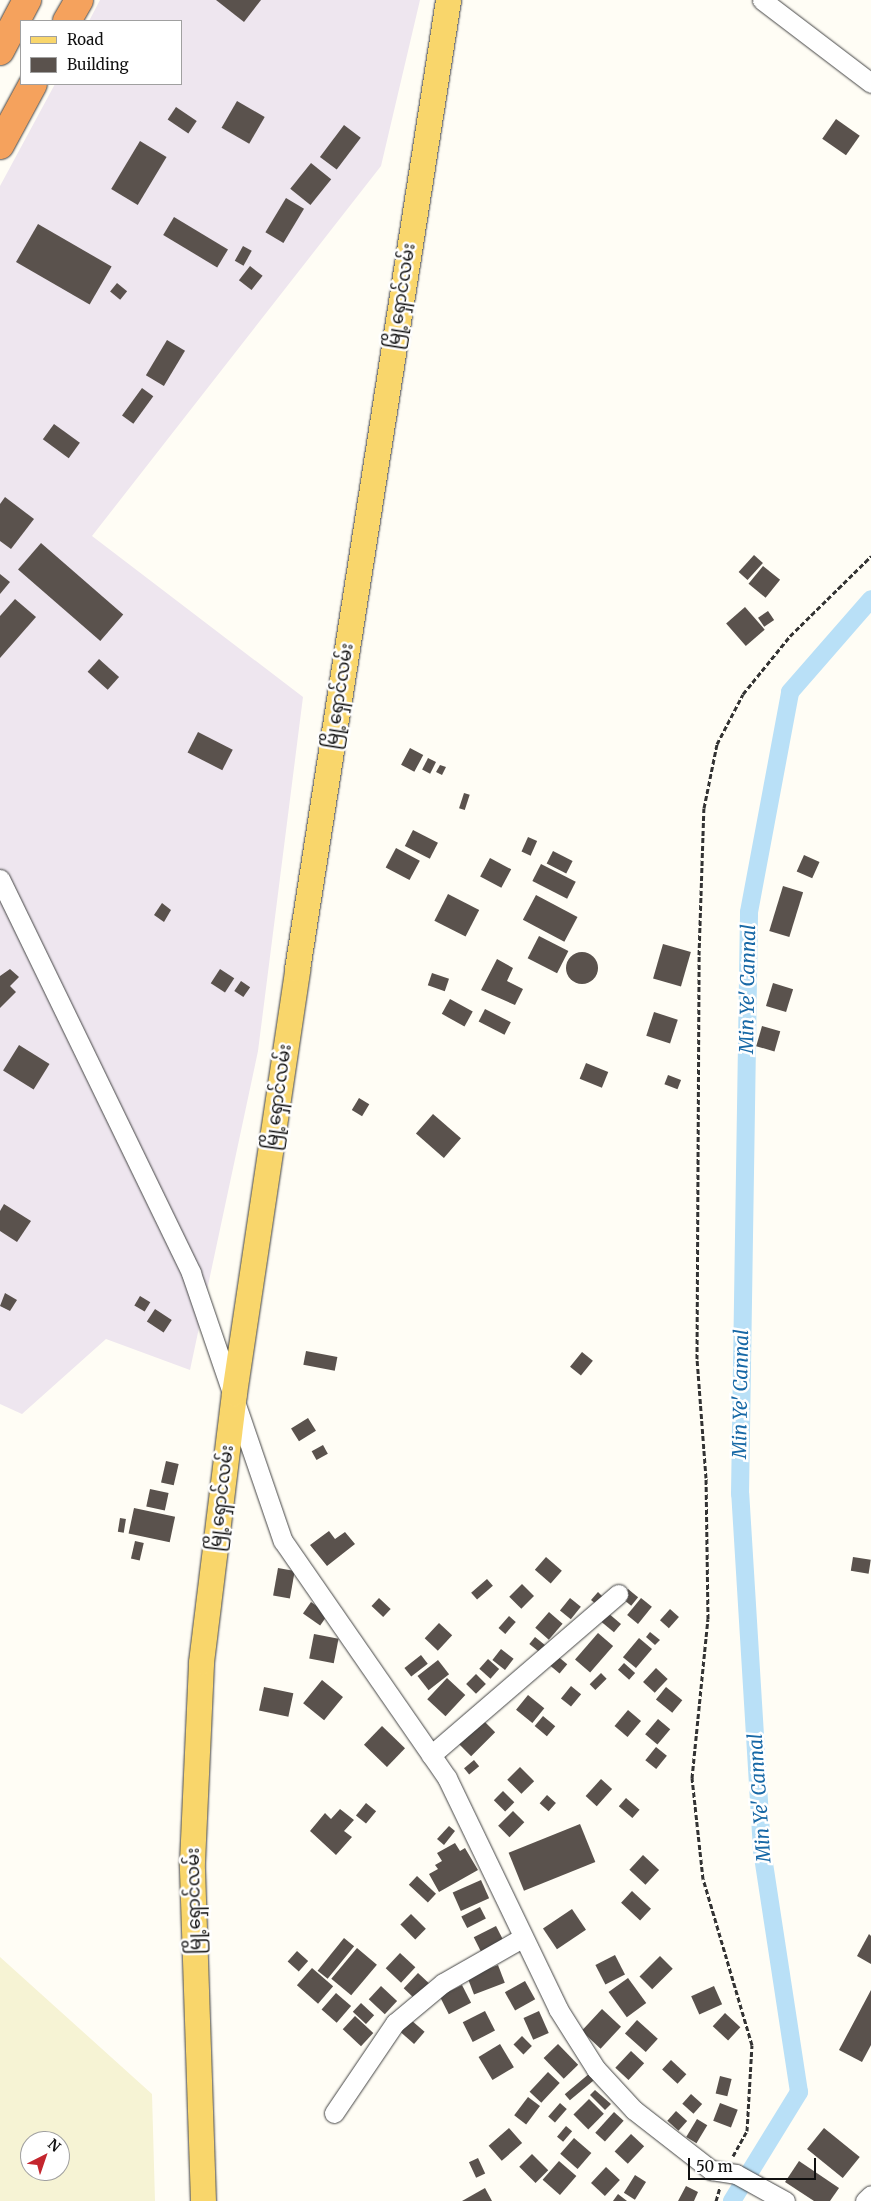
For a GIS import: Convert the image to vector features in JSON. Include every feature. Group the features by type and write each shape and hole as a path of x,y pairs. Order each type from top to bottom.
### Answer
{"highway":[{"path":"0,51 27,0"},
{"path":"68,20 79,0"},
{"path":"0,146 32,85"}],"main road":[{"name":"မြို့ရှောင်လမ်း","path":"203,2201 192,1862 201,1662 234,1393 448,0"}],"street":[{"path":"762,0 871,83"},
{"path":"0,879 191,1273 284,1540 447,1778 522,1938 558,2009 596,2069 634,2110 710,2170 730,2173 780,2198"},
{"path":"431,1754 618,1594"},
{"path":"334,2113 395,2022 443,1983 522,1938"},
{"path":"865,2201 871,2195"}],"path":[{"path":"730,2173 747,2131 752,2045 703,1879 692,1778 708,1619 706,1478 697,1360 699,964 704,808 717,744 743,694 790,636 871,556"}],"shaded area":[{"path":"100,0 420,0 381,166 92,536 303,697 258,1051 190,1370 106,1339 22,1414 0,1404 0,186 54,85 182,85 182,20 90,20"},
{"path":"0,1957 152,2094 155,2201 0,2201"}],"building":[{"path":"216,0 261,0 244,22"},
{"path":"237,101 265,117 249,144 222,128"},
{"path":"176,107 197,121 188,133 168,119"},
{"path":"836,119 860,136 846,155 822,139"},
{"path":"344,125 361,138 337,170 320,157"},
{"path":"140,141 167,157 138,205 111,189"},
{"path":"311,163 331,179 310,205 290,189"},
{"path":"286,198 304,209 283,243 265,232"},
{"path":"174,217 228,249 217,267 163,235"},
{"path":"38,224 112,266 90,305 16,262"},
{"path":"243,246 252,251 244,266 235,261"},
{"path":"250,266 263,276 252,290 239,280"},
{"path":"117,283 127,291 120,300 110,292"},
{"path":"167,340 185,351 164,386 146,375"},
{"path":"142,388 153,396 133,424 122,416"},
{"path":"54,424 80,443 69,458 43,439"},
{"path":"5,497 34,519 11,549 0,541 0,504"},
{"path":"41,543 123,615 100,641 18,569"},
{"path":"754,555 763,563 748,580 739,572"},
{"path":"763,566 780,580 766,598 749,584"},
{"path":"0,574 10,582 0,594"},
{"path":"15,599 36,617 0,658 0,616"},
{"path":"745,607 765,630 746,646 726,623"},
{"path":"768,611 774,620 764,627 758,618"},
{"path":"99,659 119,677 108,690 88,672"},
{"path":"198,732 233,750 222,770 188,752"},
{"path":"410,748 423,755 414,772 401,765"},
{"path":"428,758 436,762 430,774 422,770"},
{"path":"440,765 446,767 442,775 436,772"},
{"path":"464,793 470,795 465,810 459,808"},
{"path":"413,830 438,843 430,859 405,846"},
{"path":"528,837 537,841 531,856 521,852"},
{"path":"396,848 420,861 410,880 386,867"},
{"path":"553,851 573,861 566,873 547,863"},
{"path":"804,855 820,862 812,878 797,871"},
{"path":"490,858 511,869 501,888 480,877"},
{"path":"541,864 576,882 567,899 532,881"},
{"path":"783,886 803,892 789,937 769,931"},
{"path":"448,894 479,910 466,937 434,921"},
{"path":"536,895 577,917 564,942 523,920"},
{"path":"162,903 171,910 164,922 154,915"},
{"path":"539,936 568,951 557,973 528,958"},
{"path":"663,944 691,952 681,987 653,979"},
{"path":"582,952 588,953 593,957 597,962 597,974 593,979 588,983 582,984 576,983 571,979 567,974 566,968 567,962 571,957 576,953"},
{"path":"497,959 513,968 507,981 523,989 515,1005 481,990"},
{"path":"10,969 19,977 10,986 16,992 0,1008 0,976"},
{"path":"220,969 234,978 225,993 211,983"},
{"path":"432,973 449,979 445,991 428,985"},
{"path":"241,981 250,987 243,997 234,991"},
{"path":"773,983 793,989 786,1012 766,1006"},
{"path":"450,999 473,1012 464,1026 442,1014"},
{"path":"485,1009 511,1022 504,1035 479,1021"},
{"path":"654,1012 678,1020 670,1044 646,1036"},
{"path":"762,1026 780,1031 774,1051 756,1046"},
{"path":"19,1045 50,1064 34,1090 3,1070"},
{"path":"586,1063 608,1072 602,1088 580,1079"},
{"path":"668,1075 681,1080 677,1089 664,1084"},
{"path":"359,1098 369,1104 362,1116 352,1110"},
{"path":"433,1114 461,1138 444,1158 416,1134"},
{"path":"4,1204 31,1221 17,1242 0,1231 0,1211"},
{"path":"5,1293 17,1300 10,1311 0,1306"},
{"path":"140,1296 150,1302 145,1312 134,1305"},
{"path":"155,1309 172,1320 164,1332 147,1322"},
{"path":"306,1351 337,1357 335,1371 303,1365"},
{"path":"582,1352 593,1361 581,1376 570,1367"},
{"path":"308,1418 316,1431 299,1441 291,1429"},
{"path":"323,1445 328,1454 316,1460 312,1451"},
{"path":"166,1461 179,1464 174,1485 161,1482"},
{"path":"150,1489 169,1493 165,1511 146,1507"},
{"path":"134,1508 175,1517 170,1542 129,1533"},
{"path":"120,1518 126,1519 124,1533 118,1532"},
{"path":"329,1531 335,1539 345,1532 355,1544 327,1566 310,1545"},
{"path":"135,1541 144,1543 140,1561 131,1559"},
{"path":"546,1557 562,1571 551,1584 535,1570"},
{"path":"853,1557 871,1560 869,1574 851,1571"},
{"path":"278,1568 295,1571 290,1599 273,1596"},
{"path":"487,1579 493,1586 477,1600 471,1593"},
{"path":"522,1584 534,1596 521,1609 509,1597"},
{"path":"628,1589 638,1597 631,1606 621,1598"},
{"path":"598,1592 603,1597 597,1605 591,1600"},
{"path":"379,1598 391,1609 383,1617 371,1606"},
{"path":"570,1598 581,1607 571,1619 560,1610"},
{"path":"641,1598 652,1607 638,1624 627,1615"},
{"path":"311,1602 328,1614 320,1626 303,1613"},
{"path":"670,1609 679,1617 669,1628 660,1620"},
{"path":"549,1612 563,1624 549,1640 535,1628"},
{"path":"608,1613 621,1624 614,1632 601,1621"},
{"path":"509,1616 516,1622 505,1634 499,1628"},
{"path":"439,1623 452,1635 438,1651 425,1638"},
{"path":"650,1632 660,1640 655,1645 646,1637"},
{"path":"598,1633 613,1646 590,1673 575,1659"},
{"path":"314,1634 339,1639 334,1663 309,1659"},
{"path":"535,1637 546,1646 540,1653 529,1644"},
{"path":"639,1638 652,1649 636,1668 623,1657"},
{"path":"501,1649 514,1659 505,1670 492,1660"},
{"path":"555,1654 567,1664 560,1673 547,1663"},
{"path":"421,1655 428,1664 411,1677 404,1668"},
{"path":"488,1659 499,1669 490,1679 479,1669"},
{"path":"438,1660 449,1674 429,1690 418,1676"},
{"path":"624,1663 635,1673 629,1680 618,1670"},
{"path":"656,1668 668,1679 655,1693 643,1682"},
{"path":"601,1673 607,1679 595,1690 590,1684"},
{"path":"476,1674 486,1684 476,1694 466,1684"},
{"path":"447,1678 465,1695 446,1716 427,1699"},
{"path":"322,1680 343,1697 324,1720 303,1703"},
{"path":"571,1686 581,1694 571,1707 561,1698"},
{"path":"264,1687 293,1693 288,1717 259,1710"},
{"path":"666,1687 682,1700 672,1713 656,1699"},
{"path":"528,1695 544,1708 532,1723 516,1710"},
{"path":"628,1710 641,1721 628,1737 615,1726"},
{"path":"543,1716 555,1726 547,1736 535,1726"},
{"path":"481,1718 495,1732 471,1756 457,1742"},
{"path":"658,1719 670,1729 657,1745 645,1734"},
{"path":"382,1726 405,1748 387,1767 364,1745"},
{"path":"656,1747 667,1756 656,1769 645,1760"},
{"path":"474,1760 479,1766 469,1774 464,1768"},
{"path":"520,1767 534,1781 521,1794 507,1780"},
{"path":"601,1779 612,1789 597,1806 586,1796"},
{"path":"503,1791 514,1802 505,1812 494,1800"},
{"path":"547,1795 556,1803 549,1811 540,1803"},
{"path":"626,1798 640,1810 632,1818 619,1806"},
{"path":"366,1803 376,1811 366,1824 356,1815"},
{"path":"340,1809 354,1820 344,1831 352,1837 336,1855 310,1831 325,1813 331,1819"},
{"path":"513,1811 524,1822 509,1837 498,1826"},
{"path":"580,1824 595,1862 524,1891 509,1853"},
{"path":"449,1826 455,1831 444,1845 437,1839"},
{"path":"455,1843 460,1851 465,1848 478,1870 439,1892 429,1874 438,1869 435,1865 442,1861 437,1853"},
{"path":"643,1855 659,1870 645,1885 629,1870"},
{"path":"417,1876 436,1894 428,1903 409,1885"},
{"path":"481,1880 489,1898 461,1911 453,1893"},
{"path":"632,1891 651,1909 640,1920 621,1903"},
{"path":"480,1907 486,1919 467,1928 461,1917"},
{"path":"572,1909 586,1930 557,1949 543,1929"},
{"path":"411,1914 426,1929 415,1939 400,1925"},
{"path":"496,1926 505,1944 483,1955 474,1937"},
{"path":"869,1934 871,1936 871,1964 857,1956"},
{"path":"344,1938 354,1946 328,1979 318,1971"},
{"path":"357,1948 377,1965 351,1995 331,1979"},
{"path":"297,1951 308,1961 299,1971 288,1961"},
{"path":"400,1953 415,1967 401,1983 386,1968"},
{"path":"615,1955 625,1975 605,1985 595,1965"},
{"path":"660,1956 673,1969 652,1989 639,1977"},
{"path":"498,1965 505,1983 474,1995 467,1977"},
{"path":"312,1968 333,1986 318,2004 297,1985"},
{"path":"418,1973 431,1985 417,2001 404,1988"},
{"path":"628,1978 646,2003 627,2017 609,1992"},
{"path":"525,1981 535,1999 515,2011 505,1992"},
{"path":"462,1985 471,2003 449,2014 440,1996"},
{"path":"381,1986 397,2001 385,2014 369,1999"},
{"path":"714,1986 722,2004 699,2014 691,1996"},
{"path":"871,1990 871,2045 862,2062 839,2050"},
{"path":"336,1993 351,2006 337,2023 322,2010"},
{"path":"361,2003 374,2015 366,2024 353,2012"},
{"path":"602,2009 621,2027 601,2049 582,2031"},
{"path":"485,2011 495,2031 473,2042 463,2022"},
{"path":"539,2011 549,2033 533,2040 523,2018"},
{"path":"725,2013 740,2027 728,2040 713,2026"},
{"path":"355,2016 373,2033 361,2046 343,2029"},
{"path":"411,2020 425,2032 414,2044 401,2032"},
{"path":"637,2020 658,2039 646,2052 625,2033"},
{"path":"522,2036 532,2046 523,2054 514,2044"},
{"path":"500,2044 514,2067 492,2080 479,2057"},
{"path":"558,2044 578,2065 564,2079 544,2058"},
{"path":"631,2051 644,2063 628,2080 615,2068"},
{"path":"671,2060 686,2074 677,2084 662,2070"},
{"path":"548,2072 560,2083 541,2103 530,2092"},
{"path":"590,2073 595,2079 570,2100 565,2094"},
{"path":"720,2076 732,2079 727,2096 716,2093"},
{"path":"595,2090 611,2104 605,2110 590,2095"},
{"path":"691,2094 702,2104 693,2114 682,2104"},
{"path":"528,2097 540,2106 526,2124 514,2115"},
{"path":"589,2099 604,2114 588,2129 573,2115"},
{"path":"560,2103 567,2109 555,2122 548,2117"},
{"path":"720,2103 738,2110 731,2128 713,2121"},
{"path":"676,2111 687,2121 678,2131 667,2121"},
{"path":"614,2112 624,2121 605,2142 595,2133"},
{"path":"697,2119 707,2125 696,2143 686,2137"},
{"path":"566,2126 572,2131 563,2142 557,2137"},
{"path":"509,2128 522,2143 502,2161 489,2146"},
{"path":"824,2128 860,2157 843,2178 807,2149"},
{"path":"631,2134 644,2146 628,2164 615,2152"},
{"path":"574,2138 591,2153 578,2169 560,2154"},
{"path":"532,2154 548,2170 536,2183 519,2167"},
{"path":"478,2158 485,2173 476,2178 469,2162"},
{"path":"559,2161 576,2176 560,2195 543,2180"},
{"path":"799,2161 839,2188 830,2201 814,2201 785,2182"},
{"path":"606,2167 620,2180 605,2196 591,2183"},
{"path":"635,2175 646,2182 635,2200 624,2193"},
{"path":"686,2186 698,2192 694,2201 678,2201"},
{"path":"485,2188 492,2201 462,2201"},
{"path":"618,2194 627,2201 613,2201"}],"waterway":[{"name":"Min Ye' Cannal","path":"732,2201 799,2092 762,1850 740,1494 749,912 790,692 871,599"}]}
